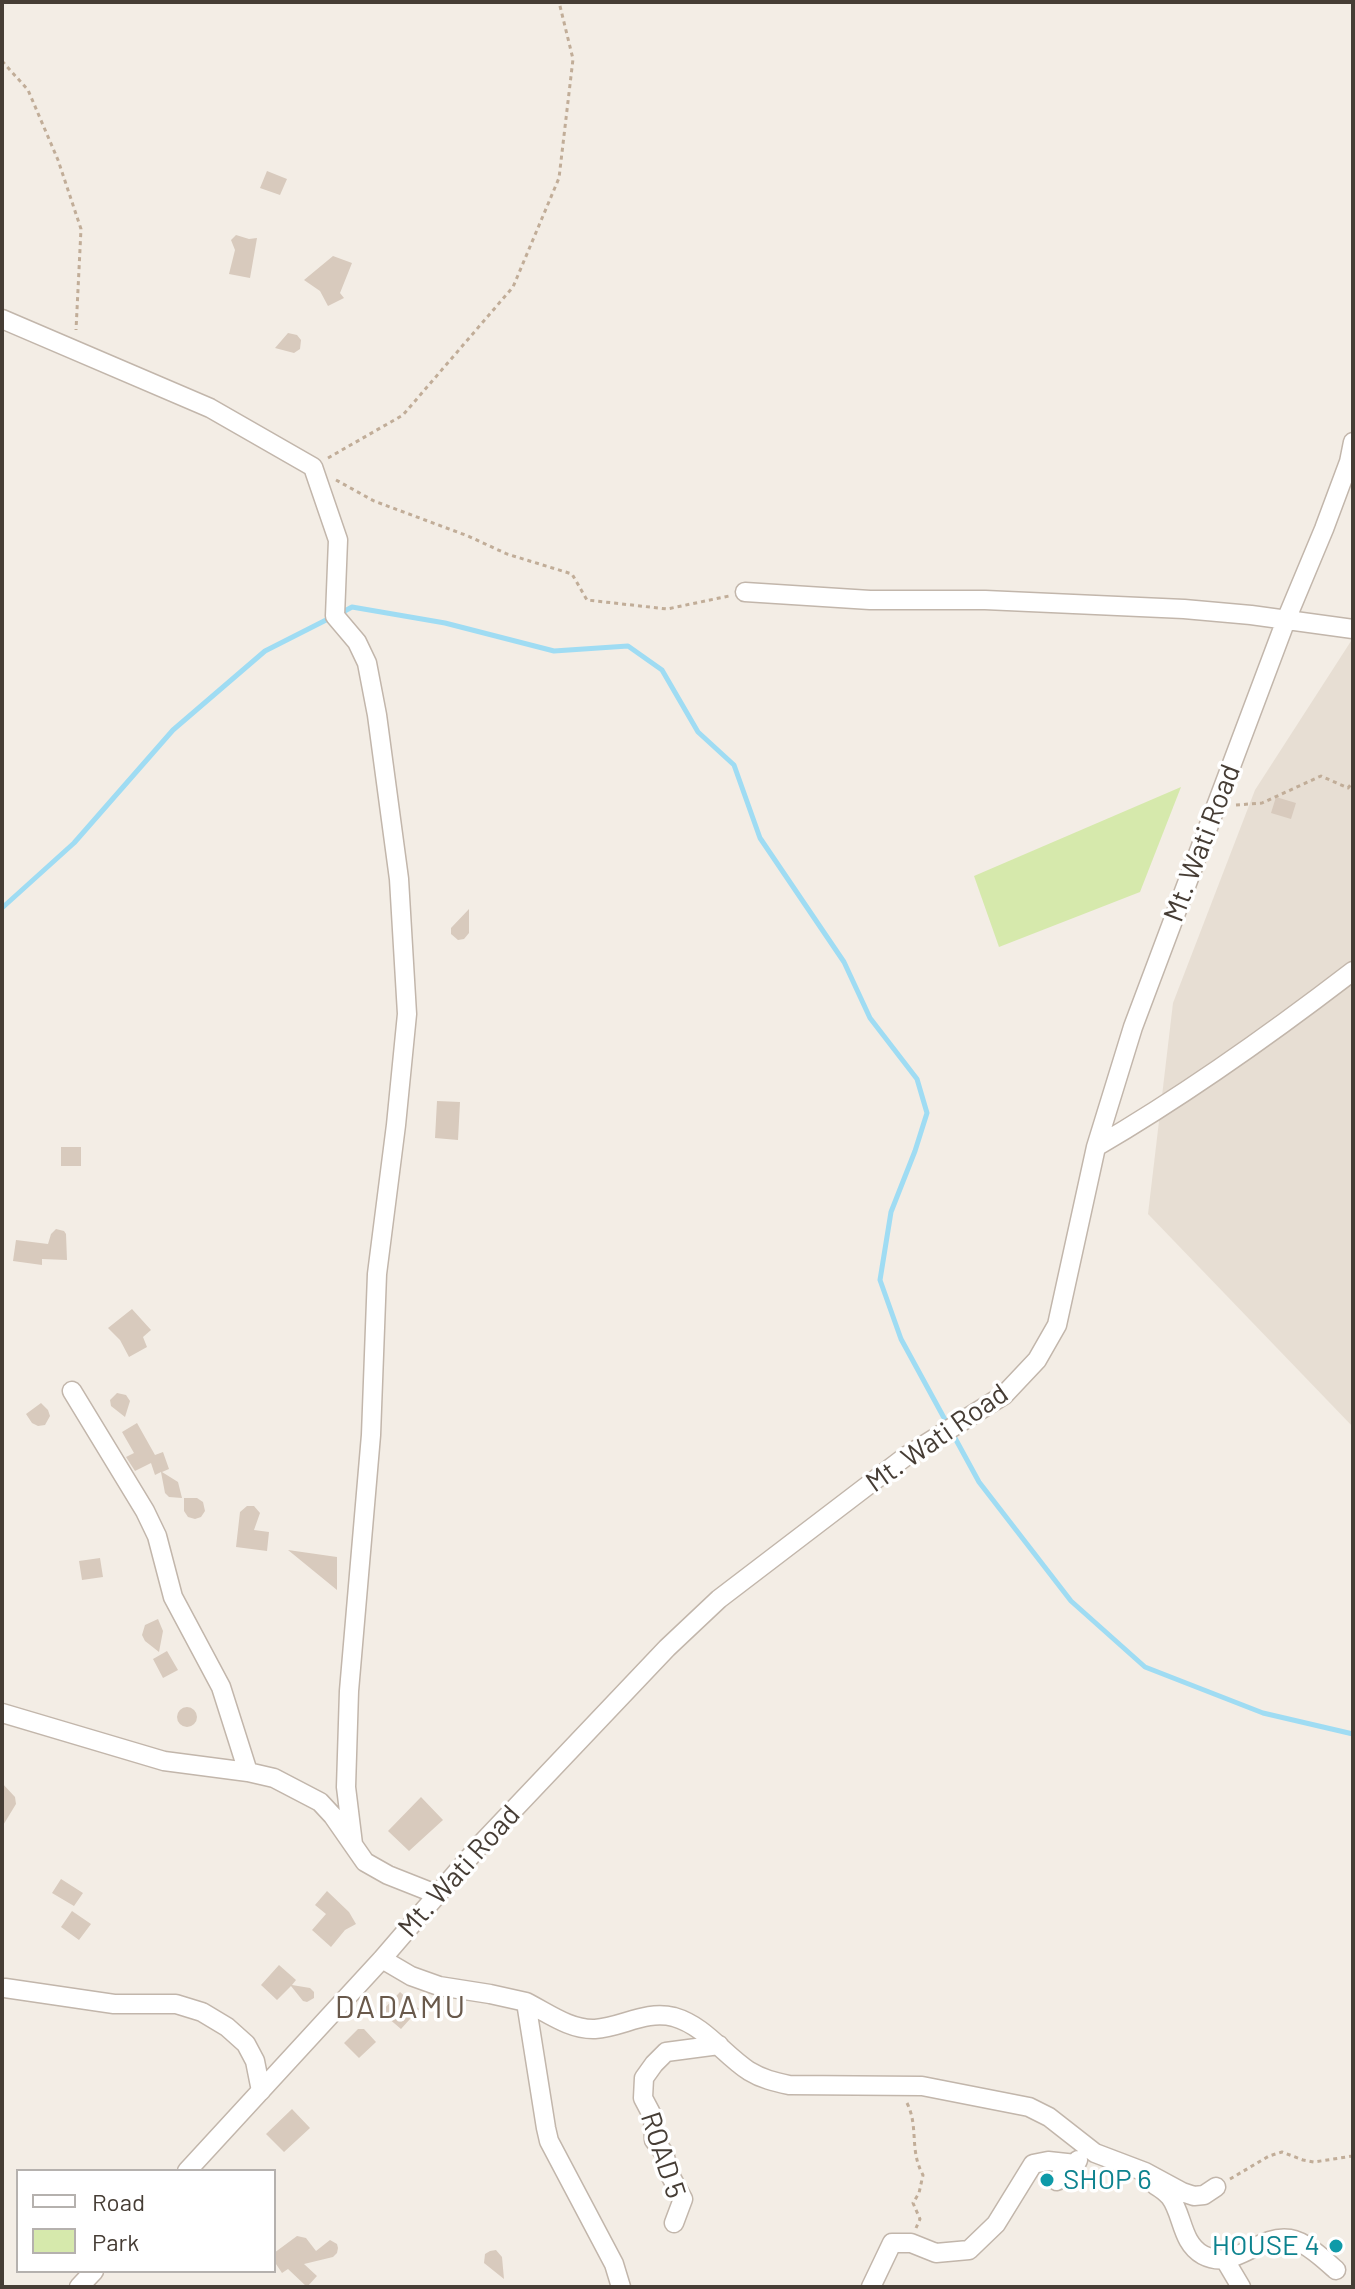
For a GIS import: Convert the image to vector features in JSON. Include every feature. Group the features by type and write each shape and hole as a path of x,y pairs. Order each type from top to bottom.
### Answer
{"street":[{"path":"2,319 210,408 313,467 338,540 335,616 357,642 367,663 399,879 407,1014 379,1250 371,1435 349,1691 346,1787 353,1844"},
{"name":"Mt. Wati Road","path":"189,2169 382,1959 436,1894 667,1648 719,1599 905,1457 1004,1395 1037,1360 1057,1325 1096,1147 1139,1012 1286,620 1324,529 1349,462 1353,442"},
{"path":"745,592 870,600 985,600 1238,613 1353,629"},
{"path":"1096,1147 1233,1060 1353,971"},
{"path":"72,1391 157,1536 173,1597 221,1687 248,1772"},
{"path":"2,1713 164,1761 274,1778 320,1802 365,1862 388,1875 436,1894"},
{"path":"382,1959 411,1976 439,1986 526,2002 579,2028 611,2027 644,2016 675,2018 710,2037 752,2073 768,2081 789,2085 938,2088 1039,2111 1080,2155"},
{"path":"5,1988 114,2004 176,2004 202,2012 227,2027 246,2044 255,2061 261,2091"},
{"path":"526,2002 549,2141 614,2264 621,2287"},
{"name":"ROAD 5","path":"674,2223 683,2199 670,2175 664,2153 654,2140 653,2117 643,2098 644,2078 666,2052 719,2045"},
{"path":"1057,2181 1080,2155"},
{"path":"871,2287 892,2243 911,2243 936,2253 969,2250 996,2224 1033,2164 1080,2155 1106,2157 1194,2196 1204,2195 1216,2187"},
{"path":"1106,2157 1127,2176 1142,2176 1171,2198 1191,2246 1201,2254 1225,2260 1272,2240 1292,2239 1317,2253 1336,2270"},
{"path":"1225,2260 1241,2287"}],"path":[{"path":"313,467 403,415 513,287 559,178 573,59 559,2"},
{"path":"2,61 28,90 58,160 81,229 75,350"},
{"path":"313,467 374,501 507,554 572,574 587,600 667,609 745,592"},
{"path":"1216,806 1262,803 1321,776 1348,788 1353,782"},
{"path":"911,2243 920,2219 913,2203 923,2175 916,2162 912,2113 906,2101 911,2089 916,2086"},
{"path":"1216,2187 1269,2156 1282,2152 1314,2162 1353,2156"}],"shaded area":[{"path":"1353,638 1353,1427 1148,1214 1173,1003 1255,790"}],"green space":[{"path":"1181,787 1140,892 999,947 974,876"}],"building":[{"path":"267,171 287,179 280,195 260,188"},
{"path":"236,235 257,238 250,278 229,274 235,250 231,240"},
{"path":"333,256 352,263 340,293 344,298 328,306 320,291 304,280"},
{"path":"288,333 297,335 301,340 300,349 294,353 275,348"},
{"path":"1276,797 1296,803 1291,819 1271,813"},
{"path":"469,909 469,933 458,940 451,934 451,928"},
{"path":"437,1101 460,1102 458,1140 435,1138"},
{"path":"61,1147 81,1147 81,1166 61,1166"},
{"path":"56,1229 66,1234 67,1260 42,1259 42,1265 13,1261 16,1240 48,1244"},
{"path":"132,1309 151,1330 143,1337 147,1347 129,1357 120,1340 108,1328"},
{"path":"117,1393 126,1395 130,1401 125,1417 111,1406 110,1400"},
{"path":"41,1403 50,1416 45,1425 38,1426 26,1414"},
{"path":"137,1423 155,1455 163,1452 169,1469 162,1472 178,1482 182,1498 169,1497 165,1493 161,1472 155,1475 151,1463 135,1471 126,1457 134,1453 122,1432"},
{"path":"184,1498 197,1498 203,1502 205,1511 201,1517 188,1517 184,1511"},
{"path":"247,1506 254,1506 260,1513 254,1530 269,1532 267,1551 236,1547 240,1512"},
{"path":"288,1550 337,1557 337,1590"},
{"path":"100,1558 103,1577 82,1580 79,1561"},
{"path":"158,1619 163,1631 159,1652 142,1635 145,1625"},
{"path":"167,1651 178,1670 163,1678 153,1659"},
{"path":"187,1707 194,1710 197,1717 194,1724 187,1727 180,1724 177,1717 180,1710"},
{"path":"2,1783 15,1797 16,1804 2,1827"},
{"path":"421,1797 443,1820 409,1851 388,1831"},
{"path":"61,1879 83,1893 74,1906 52,1893"},
{"path":"327,1891 349,1912 356,1924 345,1930 331,1947 312,1930 326,1914 315,1905"},
{"path":"72,1911 91,1924 79,1940 61,1927"},
{"path":"279,1965 296,1980 292,1985 310,1988 314,1998 303,2001 291,1986 277,2000 261,1985"},
{"path":"400,1992 419,2009 401,2029 381,2012"},
{"path":"358,2029 364,2029 376,2042 359,2058 344,2043"},
{"path":"292,2109 310,2128 284,2152 266,2134"},
{"path":"297,2236 306,2238 316,2251 330,2240 338,2248 333,2257 304,2264 317,2276 307,2287 288,2269 282,2273 276,2264 276,2252"},
{"path":"496,2250 502,2257 504,2279 484,2263 485,2254"}],"waterway":[{"path":"341,613 352,607 445,623 554,651 628,646 662,670 698,732 734,765 760,838 844,962 870,1018 917,1079 927,1113 891,1212 880,1280 901,1339 979,1482 1071,1601 1145,1667 1263,1713 1353,1734"},
{"path":"2,908 74,843 173,730 265,651 332,617"}],"place":[{"name":"SHOP 6","path":"1047,2180"},
{"name":"HOUSE 4","path":"1336,2246"}],"district":[{"name":"DADAMU","path":"401,2007"}]}
